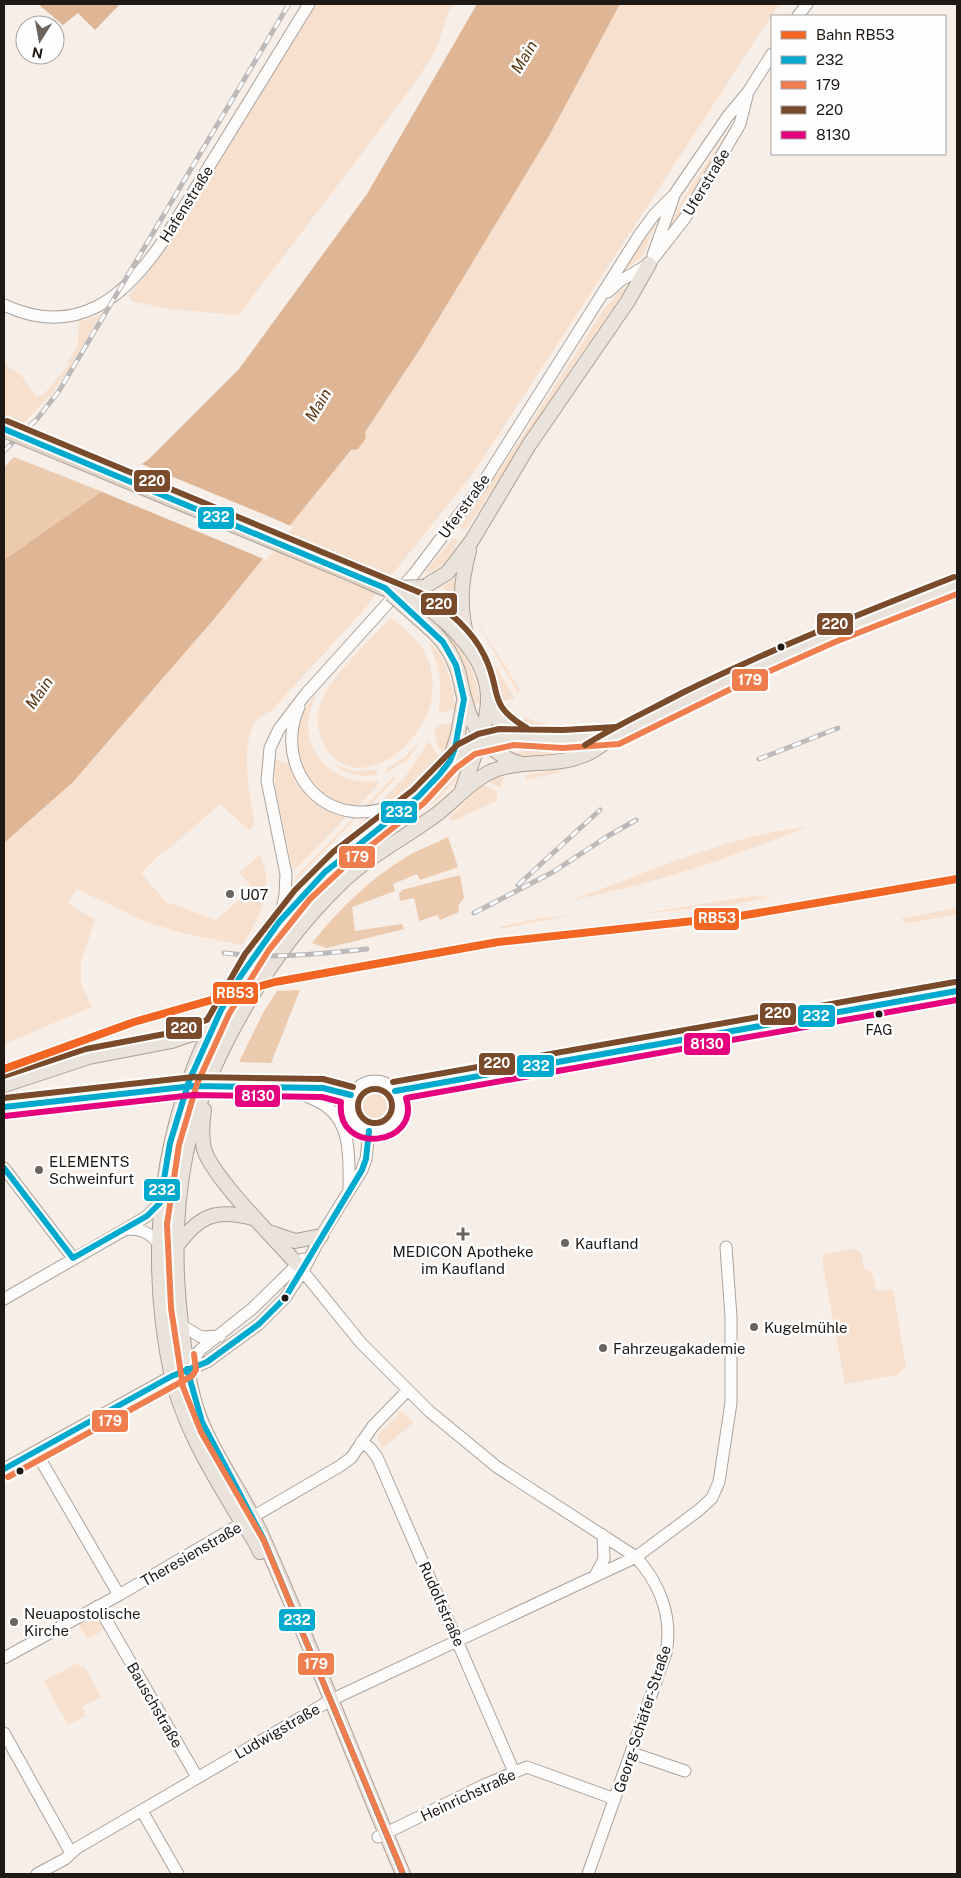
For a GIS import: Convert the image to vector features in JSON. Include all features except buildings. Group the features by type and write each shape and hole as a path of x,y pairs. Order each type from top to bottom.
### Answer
{"highway":[{"path":"4,429 385,588"}],"main road":[{"path":"385,588 419,588 432,584 453,566 471,542 529,445 577,372 628,301 649,264"},
{"path":"462,790 482,741 489,709 481,669 470,648 461,609 464,571 471,542"},
{"path":"394,1874 382,1835 327,1702 249,1520 196,1406 187,1368 181,1325 177,1284 177,1216 187,1150 197,1114 207,1090 238,1021 286,946 309,916 349,875 379,852 439,813 462,790 493,771 584,755 616,736 739,675 832,634 957,585"},
{"path":"385,588 423,603 447,623 470,648"},
{"path":"385,588 435,633 456,666 464,699 482,741 504,757 524,765"},
{"path":"450,761 458,734 464,699"},
{"path":"489,709 500,722 523,736"},
{"path":"249,1520 233,1508 193,1436 172,1376 162,1309 158,1243 160,1203 170,1143 189,1081 213,1027 240,977 279,922 338,860 418,797 450,761 462,751 482,741 523,736 563,739 616,736"},
{"path":"4,1085 80,1060 172,1041 213,1027"},
{"path":"207,1090 202,1124 204,1150 220,1176 300,1268"},
{"path":"176,1247 197,1223 210,1216 225,1213 256,1219"},
{"path":"270,1232 295,1241 321,1236"},
{"path":"382,1835 403,1874"}],"street":[{"name":"Hafenstraße","path":"4,305 36,316 72,316 99,307 125,288 153,257 166,238 309,4"},
{"path":"799,15 807,4"},
{"name":"Uferstraße","path":"279,922 285,895 286,874 269,795 268,759 279,729 305,695 414,574 471,498 600,300 640,234 654,215 674,195 728,116 748,92 771,56"},
{"name":"Uferstraße","path":"600,300 620,281 649,264 685,218 740,124 748,92"},
{"name":"Uferstraße","path":"649,264 674,195"},
{"name":"Uferstraße","path":"305,695 296,714 291,745 298,771 318,798 339,808 362,812 396,805 418,797"},
{"path":"395,1091 437,1082 957,991"},
{"path":"368,1081 383,1082 395,1091 400,1110 395,1122 384,1130 369,1131 358,1125 350,1114 352,1095 356,1089 368,1081"},
{"path":"4,1107 166,1088 229,1086 323,1088 352,1095"},
{"path":"286,1087 321,1103 335,1115 342,1126 350,1157 350,1191"},
{"path":"187,1368 200,1350 220,1336 300,1268 312,1253 350,1191 366,1159 369,1131"},
{"path":"4,1168 73,1258"},
{"path":"4,1299 45,1278 73,1258 148,1216 160,1203"},
{"path":"126,1229 137,1229 146,1232 158,1243"},
{"path":"636,1557 699,1510 712,1498 719,1482 728,1430 733,1367 726,1247"},
{"path":"4,1469 187,1368 207,1362 259,1324 285,1298 300,1268"},
{"name":"Georg-Schäfer-Straße","path":"300,1268 344,1324 407,1391 496,1467 636,1557 651,1576 660,1593 666,1609 669,1634 666,1653 588,1874"},
{"path":"181,1325 201,1337 220,1336"},
{"name":"Theresienstraße","path":"4,1658 119,1596 340,1466 350,1458 373,1426 407,1391"},
{"name":"Rudolfstraße","path":"361,1442 370,1448 377,1457 458,1639 514,1772"},
{"path":"36,1452 119,1596"},
{"path":"595,1576 604,1559 603,1535"},
{"name":"Ludwigstraße","path":"37,1874 197,1777 327,1702 636,1557"},
{"name":"Bauschstraße","path":"98,1606 197,1777"},
{"path":"4,1733 71,1853"},
{"path":"632,1753 685,1771"},
{"name":"Heinrichstraße","path":"382,1835 528,1767 615,1799"},
{"path":"142,1811 178,1874"}],"shaded area":[{"path":"316,4 454,4 448,13 437,48 415,83 239,315 169,309 131,301 129,295 154,265 193,205"},
{"path":"620,4 779,4 474,472 363,611 272,710 256,721 248,744 247,758 247,772 255,825 249,830 220,804 164,853 162,852 141,873 166,902 216,920 253,888 239,872 260,855 266,879 264,901 255,923 242,945 186,934 146,922 77,889 68,903 95,920 81,962 81,984 92,1007 4,1044 4,843 73,782 214,619 351,450 358,449 366,438 365,432 549,136"},
{"path":"736,119 683,212 668,230 682,200"},
{"path":"656,219 658,219 642,257 623,271"},
{"path":"628,286 571,368 466,530 460,527 522,437 604,309 618,293"},
{"path":"101,314 53,392 4,444 4,364 21,375 37,397 43,395 69,365 68,362 78,345 79,322"},
{"path":"14,457 103,492 4,560 4,467"},
{"path":"453,537 459,541 448,557 435,570 423,575"},
{"path":"457,578 456,596 442,587"},
{"path":"437,590 456,602 456,610 434,592"},
{"path":"432,598 457,618 457,625 429,601"},
{"path":"471,612 520,690 518,693"},
{"path":"431,617 449,635 464,655 475,678 480,703 472,704 462,661"},
{"path":"391,618 414,638 425,653 433,680 429,707 418,731 400,750 380,763 358,768 338,762 323,743 318,728 318,712 326,692 342,669"},
{"path":"472,632 475,632 515,699 497,701 489,669"},
{"path":"428,642 435,648 445,664 453,691 455,709 438,713 440,685 438,668"},
{"path":"316,693 309,714 308,727 310,740 322,762 331,770 353,780 379,780 376,787 357,807 344,804 320,791 310,781 298,758 295,745 297,726"},
{"path":"524,717 550,726 555,731 523,728"},
{"path":"454,722 444,754 438,746 434,731 438,725"},
{"path":"421,740 407,760 386,773 387,768 404,758"},
{"path":"429,741 435,752 442,758 436,767 407,793 379,804 408,773"},
{"path":"520,745 561,748 591,745 577,751 523,757 518,756"},
{"path":"275,759 289,764 297,783 311,798 328,809 347,816 293,871 275,787"},
{"path":"332,763 353,771 376,770 378,774 360,776 343,770"},
{"path":"456,768 462,772 433,804 363,855 330,883 313,901 265,962 226,1028 208,1074 172,1217 170,1271 178,1347 174,1348 167,1252 167,1220 172,1171 183,1123 199,1077 219,1032 243,988 270,948 301,909 344,865 422,804"},
{"path":"559,770 560,772 525,780 526,775"},
{"path":"394,776 396,778 369,806 365,806"},
{"path":"504,777 500,788 488,781"},
{"path":"484,784 498,792 496,801 453,821 449,818"},
{"path":"380,815 382,817 341,848 293,892 366,817"},
{"path":"354,817 357,817 294,882 294,879"},
{"path":"808,827 750,849 662,878 571,900 718,846 778,831"},
{"path":"448,837 458,867 420,880 417,874 393,884 395,891 352,907 355,931 402,924 404,929 327,948 312,943 333,918 367,885 411,854"},
{"path":"460,875 464,898 458,906 459,912 440,920 438,915 419,921 414,898 400,901 399,894 402,890"},
{"path":"753,896 770,897 730,905 640,914"},
{"path":"957,908 957,914 904,924 902,918"},
{"path":"572,915 500,929 500,927 535,919"},
{"path":"300,990 271,1063 239,1062 263,1013 277,991"},
{"path":"375,1090 387,1094 391,1106 387,1118 375,1122 363,1118 359,1106 363,1094"},
{"path":"855,1249 861,1252 864,1268 873,1274 876,1291 893,1289 906,1367 897,1375 845,1384 822,1260 825,1254"},
{"path":"402,1411 414,1423 382,1448 377,1436"},
{"path":"94,1616 104,1630 87,1639 79,1625"},
{"path":"78,1663 81,1667 84,1666 101,1697 82,1707 86,1716 68,1725 44,1681"}],"water":[{"path":"38,4 120,4 95,30 78,13 65,23 65,15 51,15"},
{"name":"Main","path":"477,4 620,4 549,136 420,349 365,432 366,438 358,449 351,450 214,619 73,782 4,843 4,560 149,459 239,369 367,194"}],"pier":[{"path":"139,463 293,527 266,560 100,491"}],"railway":[{"path":"4,451 37,419 59,391 289,4"},
{"path":"759,759 838,728"},
{"path":"518,885 600,810"},
{"path":"474,913 553,872 636,820"},
{"path":"224,953 278,956 367,949"}],"rail line":[{"name":"RB53","path":"4,1069 134,1022 275,982 498,942 740,916 957,879"}],"transit line":[{"name":"220","path":"7,421 428,596 452,615 473,637 490,667 500,704 505,712 527,728"},
{"name":"232","path":"4,429 385,588 443,642 456,665 464,699 455,748 450,761 439,775 418,797 325,872 279,922 240,977 221,1010 189,1081 170,1143 160,1203 147,1216 73,1258 4,1168"},
{"name":"220","path":"585,745 621,724 749,661 954,577"},
{"name":"179","path":"402,1871 264,1541 201,1432 183,1387 171,1308 167,1224 179,1145 197,1084 229,1014 269,950 310,899 344,867 424,803 456,768 475,754 514,745 563,748 619,744 743,683 835,642 957,594"},
{"name":"220","path":"4,1076 86,1049 170,1033 207,1020 245,954 295,890 333,852 413,790 457,745 478,734 499,729 563,730 616,727"},
{"name":"220","path":"393,1082 955,982"},
{"name":"232","path":"395,1091 957,991"},
{"name":"8130","path":"5,1116 193,1095 322,1097 341,1102 343,1120 351,1131 363,1138 377,1139 391,1135 402,1127 408,1114 406,1098 957,1000"},
{"name":"220","path":"4,1098 193,1077 323,1079 353,1087"},
{"name":"232","path":"4,1107 193,1086 323,1088 351,1095"},
{"name":"220","path":"375,1089 387,1094 392,1106 387,1118 375,1123 363,1118 358,1106 363,1094 375,1089"},
{"name":"232","path":"4,1469 172,1376 207,1362 259,1324 285,1298 362,1170 366,1159 369,1131"},
{"name":"179","path":"8,1477 192,1376 196,1370 194,1354"},
{"name":"232","path":"187,1369 202,1422 263,1538 403,1874"}],"place":[{"name":"U07","path":"230,894"},
{"name":"FAG","path":"879,1014"},
{"name":"ELEMENTS Schweinfurt","path":"39,1170"},
{"name":"MEDICON Apotheke im Kaufland","path":"463,1234"},
{"name":"Kaufland","path":"565,1243"},
{"name":"Kugelmühle","path":"754,1327"},
{"name":"Fahrzeugakademie","path":"603,1348"},
{"name":"Neuapostolische Kirche","path":"14,1622"}]}
